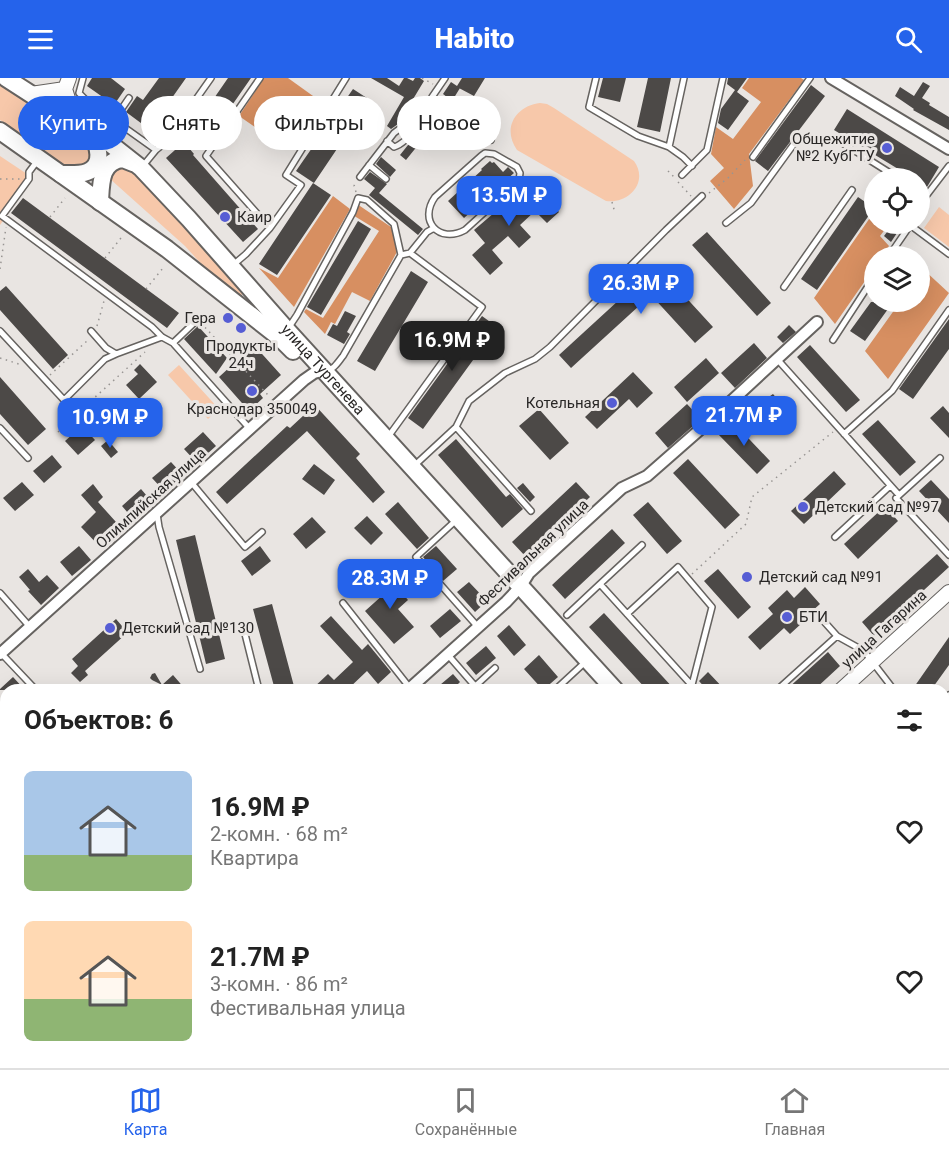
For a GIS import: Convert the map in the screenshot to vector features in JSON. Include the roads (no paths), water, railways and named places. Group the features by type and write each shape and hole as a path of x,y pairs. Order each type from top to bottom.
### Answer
{"main road":[{"name":"улица Тургенева","path":"6,78 34,96"},
{"name":"улица Тургенева","path":"0,131 167,249 320,371 413,467 598,684"},
{"path":"61,174 86,172 94,167 99,159 98,150"},
{"name":"улица Тургенева","path":"118,150 141,168 231,266 452,524 609,684"},
{"path":"100,202 101,179 114,160 123,159 141,168"},
{"path":"230,299 238,302 244,300 247,294 243,280"}],"street":[{"path":"831,78 949,149"},
{"path":"31,94 67,84"},
{"name":"Фестивальная улица","path":"414,684 478,627 518,589 529,573 622,488 647,476 817,322"},
{"name":"Олимпийская улица","path":"0,653 250,429 320,371"},
{"name":"улица Гагарина","path":"848,684 949,592"}],"lane":[{"path":"82,96 79,93 83,78"},
{"path":"198,96 211,78"},
{"path":"260,78 206,156 270,228"},
{"path":"231,266 246,254 270,228 300,185 286,175 346,78"},
{"path":"433,96 445,78"},
{"path":"596,78 589,107 638,136 669,147 692,166"},
{"path":"669,147 684,78"},
{"path":"682,175 706,150 723,78"},
{"path":"753,158 810,78"},
{"path":"360,177 397,131"},
{"path":"726,223 750,204 799,137"},
{"path":"387,141 394,147 397,146"},
{"path":"841,142 882,168"},
{"path":"141,168 156,150"},
{"path":"494,154 517,166 520,170 519,181 465,230 449,236 434,228 429,221 430,204 481,156 494,154"},
{"path":"39,158 29,172 29,179 2,216 173,343 250,429"},
{"path":"369,165 386,179"},
{"path":"930,191 949,166"},
{"path":"784,287 852,189"},
{"path":"413,467 456,427 469,401 505,373 535,359 550,347 666,230 704,196"},
{"path":"287,330 353,212 358,198 366,200 394,224 401,255 343,356 330,370 320,371"},
{"path":"401,255 410,253 427,232 434,228"},
{"path":"923,234 949,254"},
{"path":"387,438 482,307 410,253"},
{"path":"833,340 864,292"},
{"path":"844,434 892,391 949,310"},
{"path":"173,343 196,321"},
{"path":"0,332 77,414"},
{"path":"93,333 106,348 116,354"},
{"path":"64,400 105,359 162,337"},
{"path":"777,359 899,495"},
{"path":"456,427 531,511"},
{"path":"0,428 28,458"},
{"path":"940,458 896,498 949,555"},
{"path":"191,482 246,546 262,532"},
{"path":"835,537 890,486"},
{"path":"157,513 200,669"},
{"path":"452,524 416,557 478,627"},
{"path":"567,615 642,545"},
{"path":"627,614 678,567 712,607 695,684"},
{"path":"600,584 690,684"},
{"path":"0,593 30,627"},
{"path":"342,603 405,684"},
{"path":"820,617 837,636 864,651 889,684"},
{"path":"243,626 258,684"},
{"path":"784,684 837,636"},
{"path":"0,653 30,684"},
{"path":"447,654 470,684"},
{"path":"562,684 581,666"},
{"path":"477,684 495,668"}],"place":[{"name":"Общежитие №2 КубГТУ","path":"887,148"},
{"name":"Каир","path":"225,217"},
{"name":"Гера","path":"228,318"},
{"name":"Продукты 24ч","path":"241,328"},
{"name":"Краснодар 350049","path":"252,391"},
{"name":"Котельная","path":"612,403"},
{"name":"Детский сад №97","path":"803,507"},
{"name":"Детский сад №91","path":"747,577"},
{"name":"БТИ","path":"787,617"},
{"name":"Детский сад №130","path":"110,628"}]}
